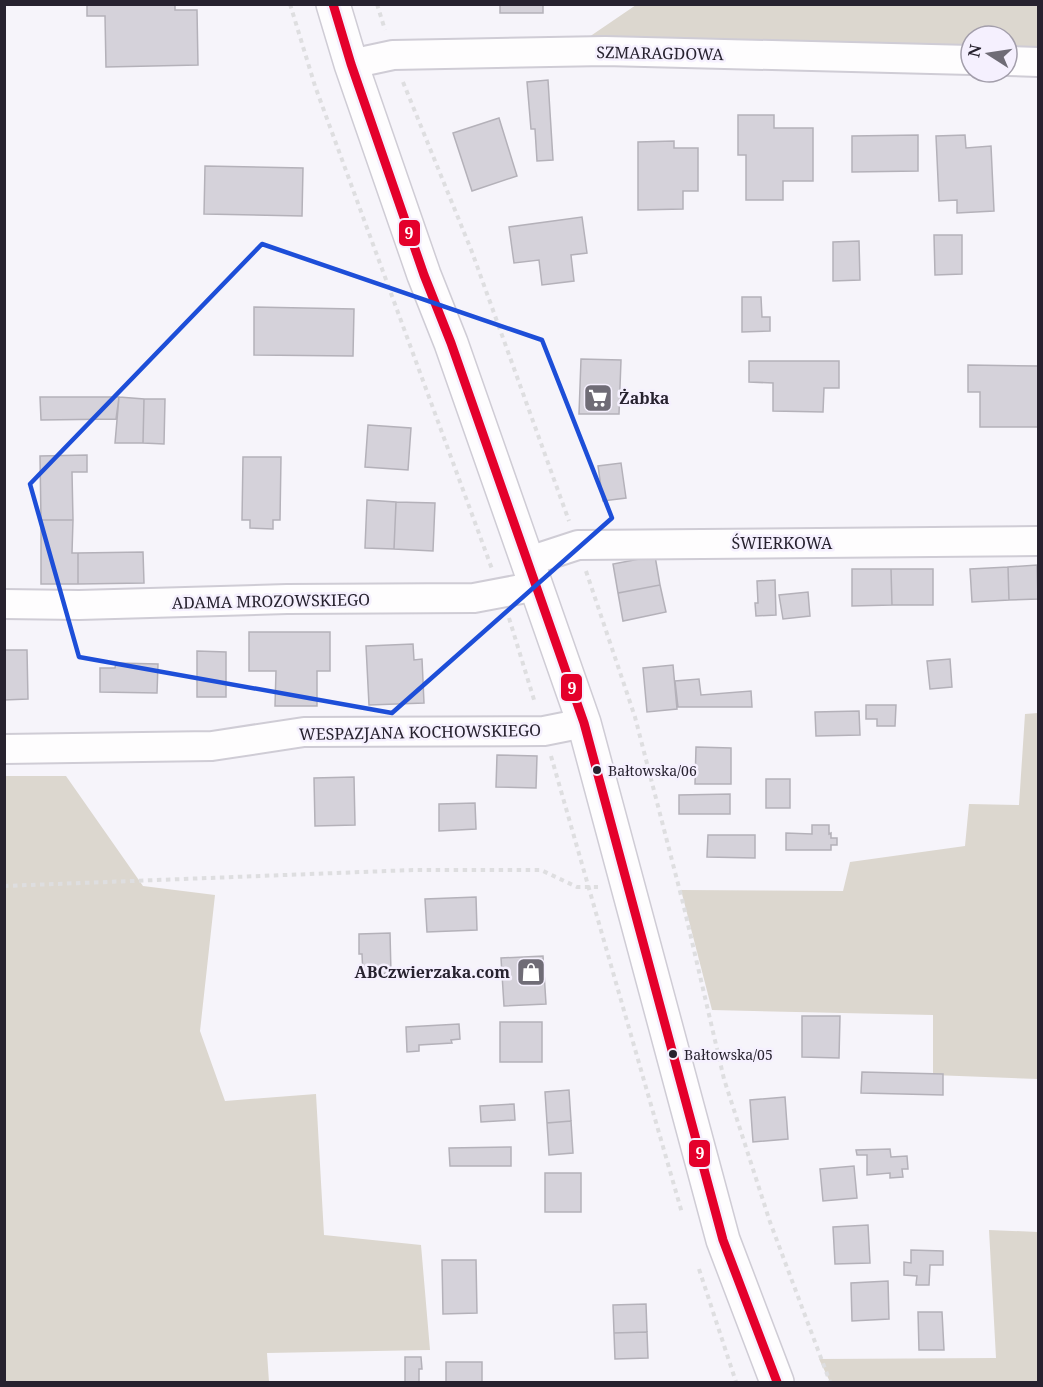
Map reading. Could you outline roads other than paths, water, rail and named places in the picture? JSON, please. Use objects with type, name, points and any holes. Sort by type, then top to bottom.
[{"type":"main road","points":[[333,4],[420,263],[451,343],[584,723],[723,1240],[777,1383]]},
{"type":"street","name":"SZMARAGDOWA","points":[[351,63],[393,55],[605,51],[959,60]]},
{"type":"street","points":[[1019,61],[1038,62]]},
{"type":"street","name":"ŚWIERKOWA","points":[[533,573],[578,545],[1038,541]]},
{"type":"street","name":"ADAMA MROZOWSKIEGO","points":[[4,604],[79,605],[286,599],[474,598],[501,593],[533,573]]},
{"type":"street","name":"WESPAZJANA KOCHOWSKIEGO","points":[[4,749],[212,746],[304,732],[544,731],[584,723]]},
{"type":"place","name":"Żabka","points":[[598,398]]},
{"type":"place","name":"Bałtowska/06","points":[[597,770]]},
{"type":"place","name":"ABCzwierzaka.com","points":[[531,972]]},
{"type":"place","name":"Bałtowska/05","points":[[673,1054]]}]
